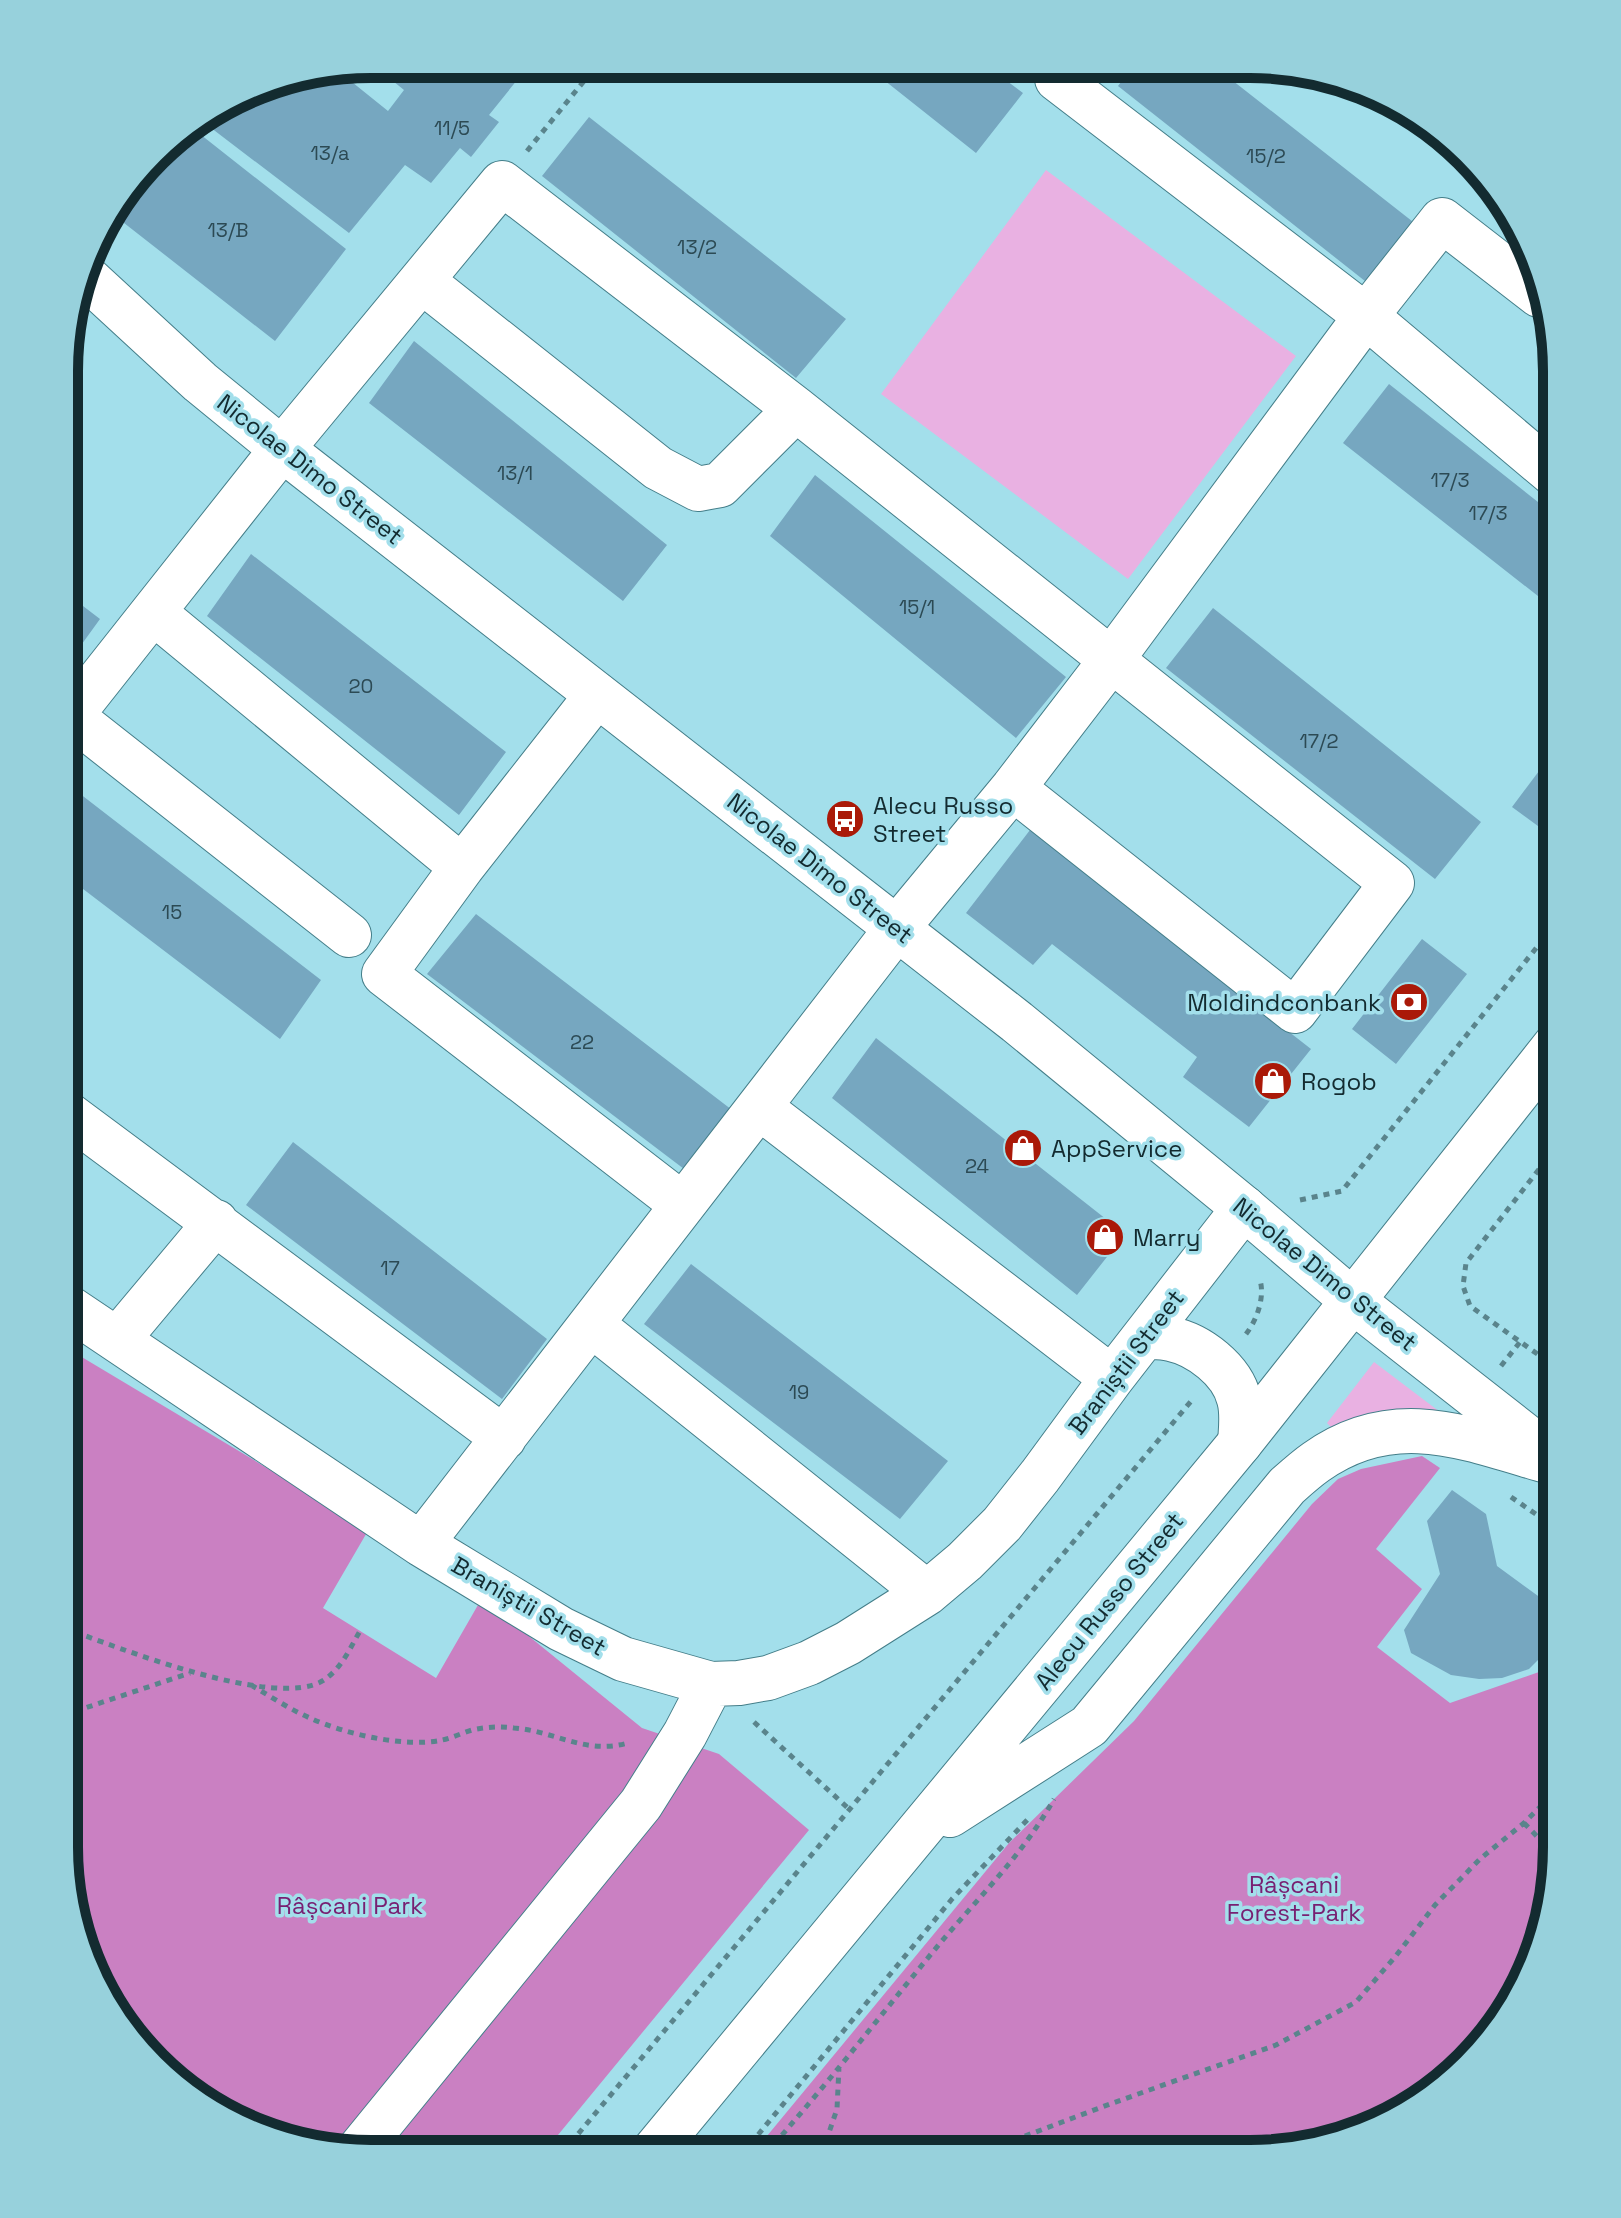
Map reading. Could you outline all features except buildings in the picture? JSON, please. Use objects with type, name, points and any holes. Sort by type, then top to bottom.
[{"type":"main road","points":[[1065,78],[1366,316],[1543,465]]},
{"type":"main road","points":[[78,708],[282,449],[502,183],[796,409],[1392,883],[1295,1011],[1013,788]]},
{"type":"main road","points":[[421,1544],[897,928],[1013,788],[1366,316],[1442,220],[1531,289]]},
{"type":"main road","points":[[422,281],[658,468],[698,489],[720,485],[796,409]]},
{"type":"main road","name":"Nicolae Dimo Street","points":[[92,283],[200,382],[282,449],[1017,1022],[1353,1301],[1543,1452]]},
{"type":"main road","points":[[153,612],[462,867]]},
{"type":"main road","points":[[597,695],[462,867],[384,974],[683,1205]]},
{"type":"main road","points":[[78,726],[349,935]]},
{"type":"main road","name":"Alecu Russo Street","points":[[663,2140],[1240,1443],[1543,1061]]},
{"type":"main road","points":[[759,1107],[1112,1378]]},
{"type":"main road","points":[[78,1121],[504,1438]]},
{"type":"main road","name":"Braniștii Street","points":[[78,1313],[421,1544],[561,1629],[623,1659],[711,1684],[768,1678],[809,1663],[848,1643],[927,1593],[965,1561],[1002,1524],[1145,1336],[1254,1216]]},
{"type":"main road","points":[[118,1339],[216,1222]]},
{"type":"main road","points":[[591,1324],[927,1593]]},
{"type":"main road","points":[[1145,1336],[1174,1339],[1196,1349],[1220,1366],[1232,1380],[1239,1398],[1240,1443]]},
{"type":"main road","points":[[915,1837],[1089,1726],[1287,1486],[1315,1462],[1371,1435],[1420,1430],[1462,1436],[1543,1458]]},
{"type":"main road","points":[[367,2140],[641,1804],[685,1734],[711,1684]]},
{"type":"path","points":[[502,183],[587,78]]},
{"type":"path","points":[[573,2140],[1253,1326],[1260,1306],[1262,1286],[1246,1250],[1254,1216],[1280,1205],[1342,1191],[1543,940]]},
{"type":"path","points":[[1543,1167],[1466,1263],[1463,1286],[1470,1306],[1543,1358]]},
{"type":"path","points":[[78,1633],[191,1673],[251,1685],[298,1688],[322,1682],[338,1669],[360,1631]]},
{"type":"path","points":[[78,1710],[191,1673]]},
{"type":"path","points":[[711,1684],[849,1809]]},
{"type":"path","points":[[251,1685],[310,1718],[359,1734],[411,1742],[442,1740],[472,1730],[499,1726],[533,1729],[578,1745],[615,1747],[685,1734]]},
{"type":"path","points":[[778,2140],[1008,1866],[1043,1818],[1060,1788]]},
{"type":"path","points":[[1014,2140],[1276,2045],[1356,2002],[1435,1905],[1480,1859],[1543,1804]]},
{"type":"path","points":[[1524,1823],[1543,1843]]},
{"type":"path","points":[[826,2140],[837,2109],[839,2066]]},
{"type":"shaded area","points":[[1046,170],[1296,356],[1128,579],[881,394]]},
{"type":"shaded area","points":[[1374,1362],[1440,1412],[1385,1413],[1331,1427],[1327,1423]]},
{"type":"green space","name":"Râșcani Park","points":[[78,1355],[369,1529],[323,1608],[436,1678],[482,1598],[642,1728],[719,1754],[809,1830],[554,2140],[371,2140],[333,2137],[295,2130],[259,2118],[208,2091],[164,2054],[127,2010],[100,1959],[84,1904],[78,1847]]},
{"type":"green space","name":"Râșcani Forest-Park","points":[[1422,1456],[1440,1468],[1376,1549],[1422,1589],[1377,1647],[1450,1703],[1543,1671],[1543,1847],[1537,1904],[1513,1977],[1494,2010],[1470,2040],[1413,2091],[1380,2110],[1326,2130],[1288,2137],[1250,2140],[764,2140],[1009,1843],[1134,1721],[1312,1504],[1338,1479],[1361,1469]]},
{"type":"place","name":"Alecu Russo Street","points":[[845,819]]},
{"type":"place","name":"Moldindconbank","points":[[1409,1002]]},
{"type":"place","name":"Rogob","points":[[1273,1081]]},
{"type":"place","name":"AppService","points":[[1023,1148]]},
{"type":"place","name":"Marry","points":[[1105,1237]]}]
